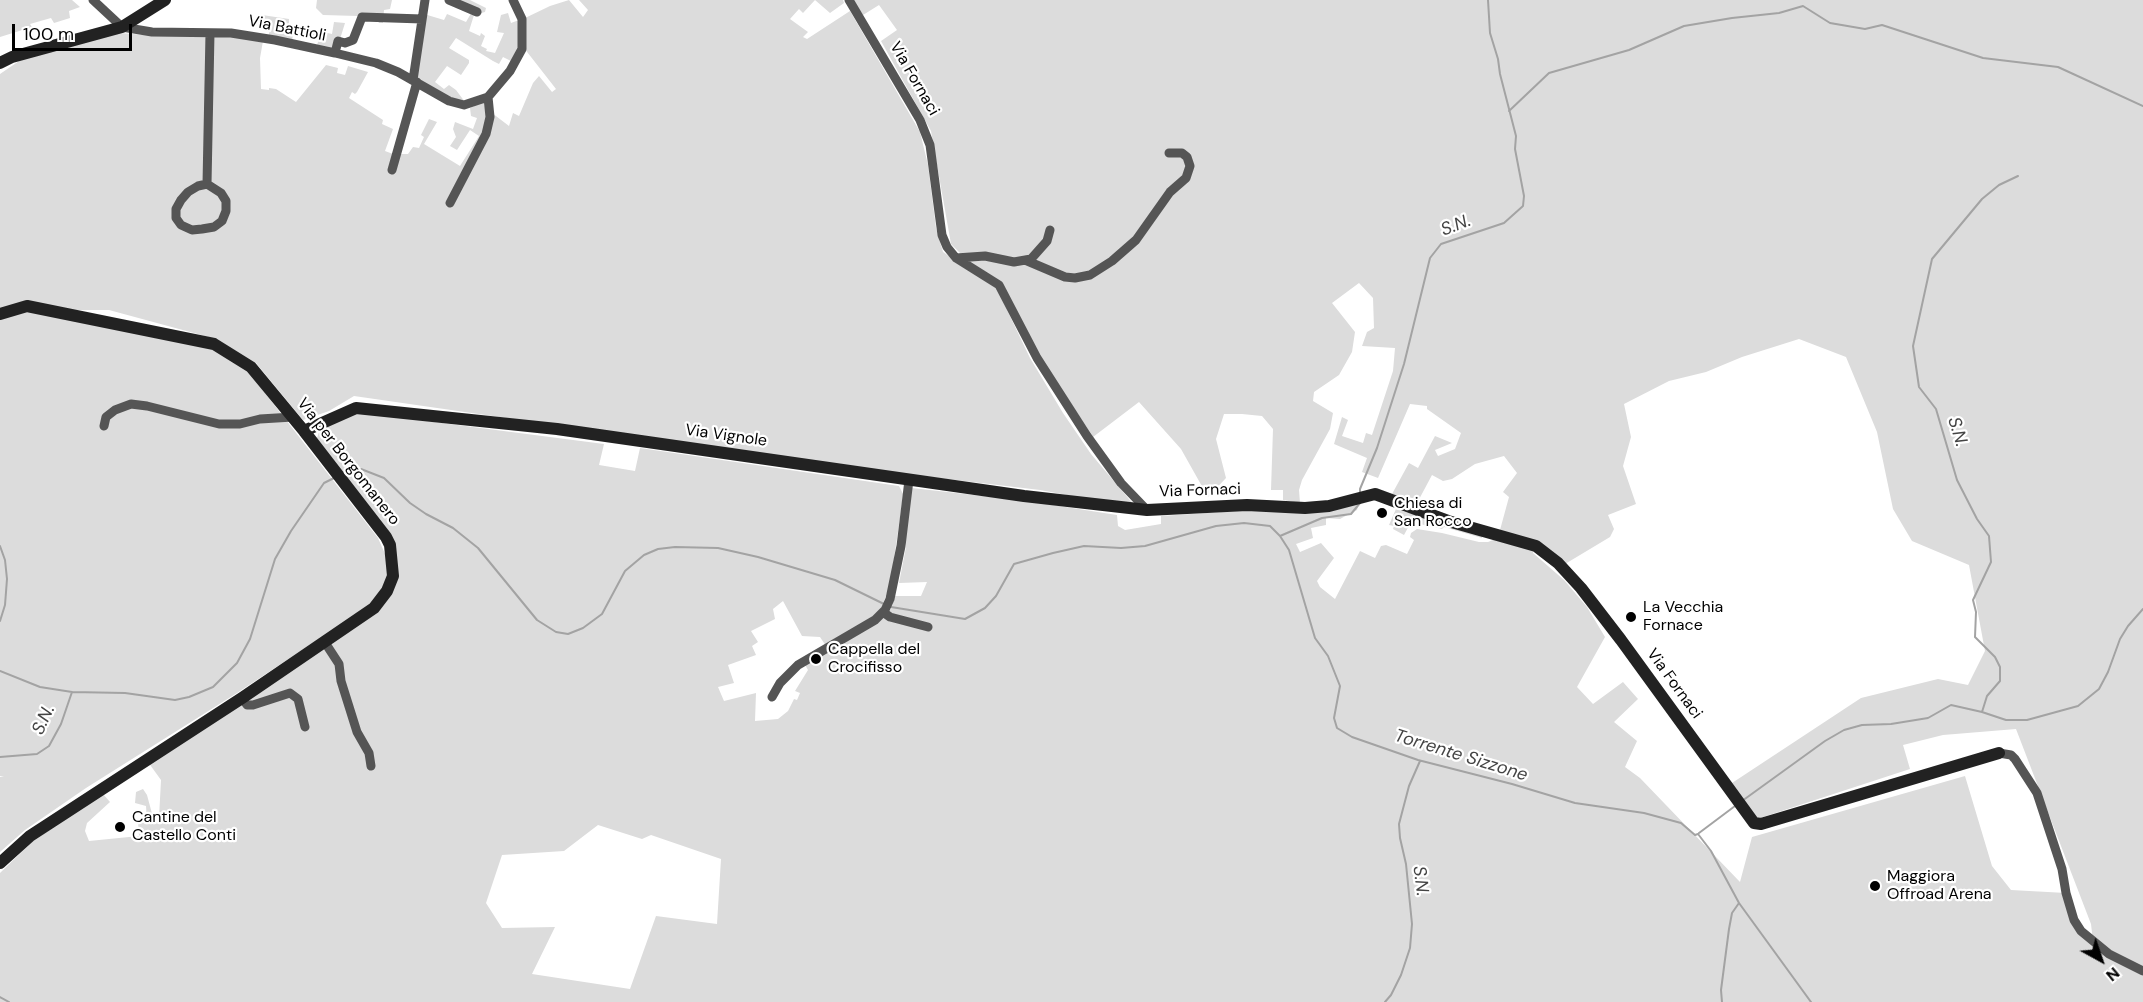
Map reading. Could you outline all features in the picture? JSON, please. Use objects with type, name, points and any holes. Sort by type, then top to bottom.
[{"type":"street","points":[[93,0],[122,27]]},
{"type":"street","points":[[0,63],[12,57],[122,27],[165,0]]},
{"type":"street","points":[[392,170],[415,81],[425,0]]},
{"type":"street","points":[[449,0],[477,12]]},
{"type":"street","points":[[450,203],[486,134],[490,117],[488,97],[510,71],[522,49],[522,19],[513,0]]},
{"type":"street","name":"Via Fornaci","points":[[849,0],[920,120],[930,145],[942,235],[947,247],[956,258],[999,285],[1036,358],[1087,436],[1120,483],[1147,510],[1247,505],[1305,508],[1329,506],[1375,494],[1448,521],[1536,546],[1558,563],[1581,588],[1754,823],[1761,824],[1999,753]]},
{"type":"street","points":[[335,53],[338,41],[345,43],[353,40],[362,17],[422,19]]},
{"type":"street","name":"Via Battioli","points":[[122,27],[152,32],[231,33],[275,40],[376,63],[415,81],[449,101],[464,105],[488,97]]},
{"type":"street","points":[[207,184],[210,33]]},
{"type":"street","points":[[0,67],[12,57]]},
{"type":"street","points":[[1025,260],[1065,277],[1075,278],[1090,275],[1112,261],[1136,240],[1170,192],[1186,178],[1190,166],[1187,157],[1182,153],[1169,153]]},
{"type":"street","points":[[207,184],[221,193],[226,201],[226,211],[222,221],[214,227],[202,230],[192,230],[181,225],[176,218],[176,209],[181,200],[198,186],[207,184]]},
{"type":"street","points":[[956,258],[985,256],[1014,262],[1031,259],[1047,241],[1050,230]]},
{"type":"street","name":"Via per Borgomanero","points":[[0,314],[27,306],[214,344],[251,367],[386,537],[390,545],[393,576],[387,591],[374,608],[242,698],[30,836],[0,863]]},
{"type":"street","points":[[104,426],[106,417],[115,410],[131,404],[219,424],[240,424],[260,419],[293,417]]},
{"type":"street","name":"Via Vignole","points":[[304,431],[356,408],[557,429],[1024,496],[1147,510]]},
{"type":"street","points":[[772,697],[780,683],[798,665],[840,642],[875,620],[884,611],[890,599],[901,546],[909,480]]},
{"type":"street","points":[[884,611],[890,617],[928,627]]},
{"type":"street","points":[[324,641],[339,664],[347,702],[357,732],[369,753],[371,766]]},
{"type":"street","points":[[242,698],[247,705],[253,705],[290,693],[298,699],[304,728]]},
{"type":"street","points":[[1999,753],[2012,755],[2037,793],[2062,869],[2074,920],[2081,931],[2109,954],[2143,971]]},
{"type":"shaded area","points":[[0,0],[72,0],[80,7],[69,11],[70,18],[54,23],[51,18],[30,24],[32,27],[0,37]]},
{"type":"shaded area","points":[[317,0],[392,0],[390,9],[384,10],[383,23],[379,23],[378,20],[358,16],[323,15],[316,8]]},
{"type":"shaded area","points":[[470,0],[486,8],[485,12],[474,15],[469,31],[485,36],[481,46],[487,49],[486,51],[495,53],[504,33],[497,32],[501,15],[508,13],[511,23],[519,20],[520,48],[513,62],[503,57],[499,64],[456,38],[449,48],[469,60],[469,63],[461,75],[447,66],[435,82],[444,89],[449,85],[465,102],[451,100],[414,79],[424,14],[444,20],[447,14],[466,22],[473,10],[460,2]]},
{"type":"shaded area","points":[[569,0],[583,17],[588,10],[579,0],[815,0],[803,13],[799,9],[790,19],[808,32],[803,37],[807,39],[850,11],[920,132],[928,165],[936,228],[943,252],[997,289],[1030,358],[1063,413],[1091,454],[1134,505],[1126,506],[1040,490],[710,451],[555,425],[354,396],[329,411],[303,420],[256,363],[216,339],[109,310],[64,310],[74,320],[211,346],[247,370],[378,538],[389,563],[388,573],[380,595],[370,605],[237,693],[86,788],[25,830],[0,852],[0,777],[4,776],[0,776],[0,74],[22,59],[120,33],[252,38],[263,41],[260,58],[261,89],[276,89],[296,102],[326,65],[338,68],[337,73],[345,75],[348,66],[368,72],[357,92],[355,94],[352,92],[349,98],[383,120],[382,124],[393,129],[385,151],[393,154],[408,154],[413,147],[419,148],[424,137],[421,135],[429,119],[437,122],[424,144],[460,166],[479,136],[470,130],[457,150],[450,146],[456,137],[453,129],[455,122],[473,129],[477,118],[471,116],[470,108],[485,101],[484,134],[447,201],[452,203],[488,136],[492,113],[509,126],[513,113],[519,116],[533,83],[539,76],[552,92],[556,89],[524,48],[523,19]]},
{"type":"shaded area","points":[[815,0],[843,0],[844,3],[830,13]]},
{"type":"shaded area","points":[[853,0],[2143,0],[2143,1002],[0,1002],[0,873],[33,841],[103,794],[110,802],[87,823],[85,831],[89,841],[139,836],[138,822],[147,821],[146,806],[135,803],[136,792],[143,789],[147,795],[154,821],[159,818],[161,780],[148,762],[381,608],[393,545],[315,444],[320,429],[357,412],[604,444],[599,465],[635,471],[640,448],[899,486],[903,494],[900,518],[890,585],[881,609],[826,646],[820,637],[802,636],[783,601],[773,609],[775,619],[751,631],[758,642],[752,646],[756,655],[728,665],[734,683],[718,687],[724,701],[756,693],[755,721],[778,719],[788,711],[794,699],[797,700],[800,693],[795,691],[808,670],[804,663],[835,649],[880,618],[891,609],[895,596],[921,596],[927,582],[899,583],[906,547],[905,532],[912,488],[1027,501],[1117,515],[1118,526],[1125,530],[1161,524],[1161,516],[1359,503],[1357,510],[1340,519],[1326,518],[1326,525],[1311,528],[1313,538],[1296,544],[1300,552],[1321,543],[1334,558],[1317,581],[1320,587],[1335,599],[1360,551],[1375,558],[1381,546],[1386,545],[1407,554],[1414,540],[1410,537],[1411,533],[1417,529],[1479,542],[1488,542],[1498,538],[1534,550],[1533,553],[1564,580],[1587,607],[1605,637],[1577,687],[1593,704],[1623,682],[1638,699],[1614,722],[1637,741],[1625,767],[1640,778],[1740,882],[1752,837],[1965,776],[1992,866],[2011,890],[2066,893],[2074,920],[2093,941],[2091,924],[2016,729],[1943,735],[1903,745],[1910,769],[1757,819],[1732,783],[1861,698],[1938,679],[1968,685],[1985,651],[1969,565],[1912,541],[1893,509],[1877,432],[1846,357],[1799,339],[1742,357],[1706,372],[1669,381],[1624,404],[1631,437],[1623,466],[1636,504],[1608,515],[1614,529],[1610,537],[1565,564],[1500,530],[1509,497],[1503,492],[1517,473],[1504,456],[1475,464],[1452,479],[1443,481],[1432,475],[1416,505],[1392,494],[1409,463],[1418,468],[1435,436],[1452,443],[1435,450],[1438,456],[1455,449],[1461,433],[1427,409],[1427,406],[1410,404],[1378,478],[1362,472],[1367,458],[1334,444],[1342,417],[1348,420],[1342,436],[1363,443],[1366,433],[1372,435],[1393,371],[1395,348],[1362,346],[1367,332],[1374,328],[1373,298],[1359,283],[1332,303],[1355,332],[1352,352],[1339,375],[1314,392],[1313,401],[1333,413],[1330,429],[1302,480],[1299,490],[1300,503],[1283,500],[1283,490],[1271,490],[1273,429],[1262,416],[1242,414],[1224,414],[1216,439],[1226,478],[1208,497],[1181,449],[1139,402],[1093,437],[1027,336],[1000,282],[973,266],[951,244],[931,131],[881,41],[897,30],[879,5],[863,15]],"holes":[[[598,825],[642,839],[651,835],[721,859],[717,924],[656,916],[630,989],[532,974],[555,927],[502,928],[486,903],[502,855],[564,851]]]},
{"type":"shaded area","points":[[262,15],[289,19],[289,25],[294,25],[292,42],[268,37],[270,30],[265,29],[266,24],[261,20]]},
{"type":"shaded area","points":[[334,22],[345,23],[336,52],[316,48],[320,36],[300,33],[301,27],[332,34]]},
{"type":"shaded area","points":[[1396,509],[1482,535],[1482,538],[1444,527],[1442,529],[1411,522],[1404,535],[1393,529],[1394,526],[1389,525]]},
{"type":"waterway","name":"S.N.","points":[[1360,494],[1404,364],[1430,258],[1441,244],[1504,223],[1523,206],[1524,196],[1515,149],[1516,136],[1490,33],[1488,0]]},
{"type":"waterway","points":[[1509,111],[1549,73],[1629,50],[1684,26],[1779,13],[1803,6],[1830,23],[1865,29],[1882,25],[1983,58],[2058,67],[2143,106]]},
{"type":"waterway","name":"S.N.","points":[[1982,712],[1987,696],[2000,681],[2000,667],[1995,657],[1975,637],[1976,612],[1973,600],[1991,562],[1989,536],[1977,519],[1957,480],[1936,409],[1919,387],[1913,346],[1932,259],[1982,199],[1999,185],[2018,176]]},
{"type":"waterway","name":"Torrente Sizzone","points":[[341,473],[361,469],[384,478],[410,503],[453,528],[478,548],[537,620],[556,632],[568,634],[583,628],[602,614],[625,571],[644,555],[658,549],[675,547],[718,548],[758,557],[835,580],[886,605]]},
{"type":"waterway","name":"Torrente Sizzone","points":[[0,671],[40,687],[72,692],[125,693],[175,700],[213,687],[237,663],[250,639],[275,559],[291,531],[324,483],[334,478]]},
{"type":"waterway","name":"S.N.","points":[[1280,536],[1322,518],[1351,514],[1360,503]]},
{"type":"waterway","name":"Torrente Sizzone","points":[[891,607],[965,619],[985,608],[996,596],[1014,564],[1084,546],[1121,548],[1145,546],[1216,526],[1244,523],[1270,526],[1289,550],[1315,638],[1328,656],[1340,686],[1334,718],[1337,728],[1352,737],[1418,760],[1575,803],[1644,813],[1681,823],[1695,835],[1698,834],[1711,851],[1739,903],[1811,1002]]},
{"type":"waterway","name":"Torrente Sizzone","points":[[0,546],[5,560],[7,579],[5,605],[0,621]]},
{"type":"waterway","points":[[1742,801],[1825,741],[1844,730],[1862,725],[1891,724],[1928,718],[1951,705],[2006,720],[2027,720],[2078,706],[2099,689],[2120,639],[2143,609]]},
{"type":"waterway","name":"S.N.","points":[[0,757],[37,754],[49,746],[61,724],[72,692]]},
{"type":"waterway","name":"S.N.","points":[[1385,1002],[1401,975],[1410,948],[1412,924],[1399,824],[1409,786],[1420,761]]},
{"type":"waterway","points":[[1699,833],[1735,806]]},
{"type":"waterway","name":"S.N.","points":[[1722,1002],[1721,990],[1729,929],[1732,913],[1739,903]]},
{"type":"waterway","name":"S.N.","points":[[0,997],[9,1002]]},
{"type":"place","name":"Chiesa di San Rocco","points":[[1382,513]]},
{"type":"place","name":"La Vecchia Fornace","points":[[1631,617]]},
{"type":"place","name":"Cappella del Crocifisso","points":[[816,659]]},
{"type":"place","name":"Cantine del Castello Conti","points":[[120,827]]},
{"type":"place","name":"Maggiora Offroad Arena","points":[[1875,886]]}]
